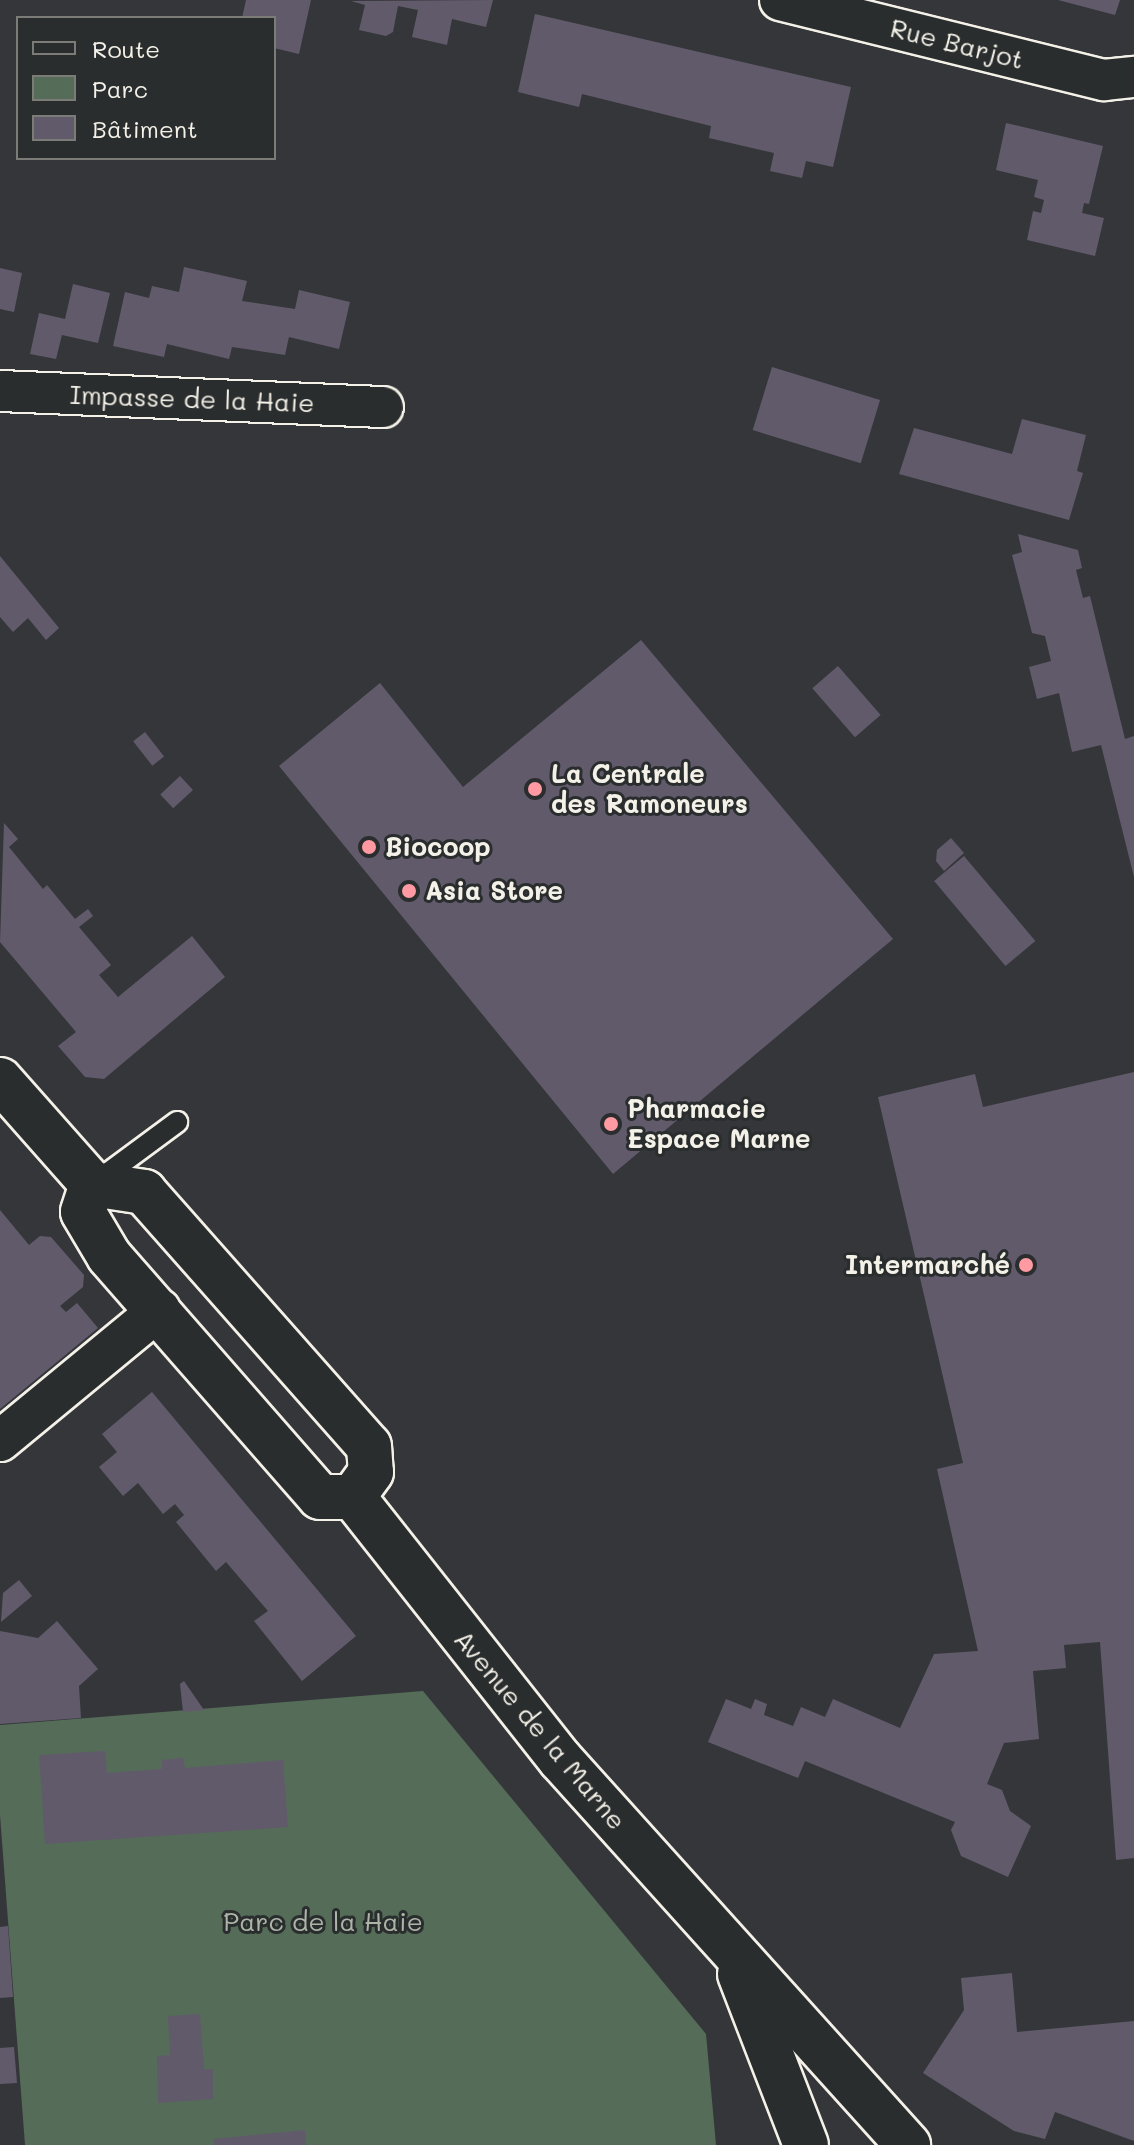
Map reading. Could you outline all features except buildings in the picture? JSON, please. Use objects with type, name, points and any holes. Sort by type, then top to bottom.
[{"type":"main road","points":[[0,1080],[92,1184],[144,1192],[369,1446],[371,1472],[353,1497],[320,1497],[160,1309],[109,1256],[83,1212],[92,1184]]},
{"type":"main road","name":"Avenue de la Marne","points":[[353,1497],[560,1759],[734,1957],[908,2145]]},
{"type":"main road","points":[[734,1957],[805,2144]]},
{"type":"street","name":"Rue Barjot","points":[[780,0],[1104,80],[1134,77]]},
{"type":"street","name":"Impasse de la Haie","points":[[0,391],[383,407]]},
{"type":"street","points":[[0,1441],[160,1309]]},
{"type":"lane","points":[[92,1184],[177,1122]]},
{"type":"green space","name":"Parc de la Haie","points":[[423,1691],[706,2034],[716,2145],[25,2145],[0,1815],[0,1725]]},
{"type":"place","name":"La Centrale des Ramoneurs","points":[[535,789]]},
{"type":"place","name":"Biocoop","points":[[369,847]]},
{"type":"place","name":"Asia Store","points":[[409,891]]},
{"type":"place","name":"Pharmacie Espace Marne","points":[[611,1124]]},
{"type":"place","name":"Intermarché","points":[[1026,1265]]}]
